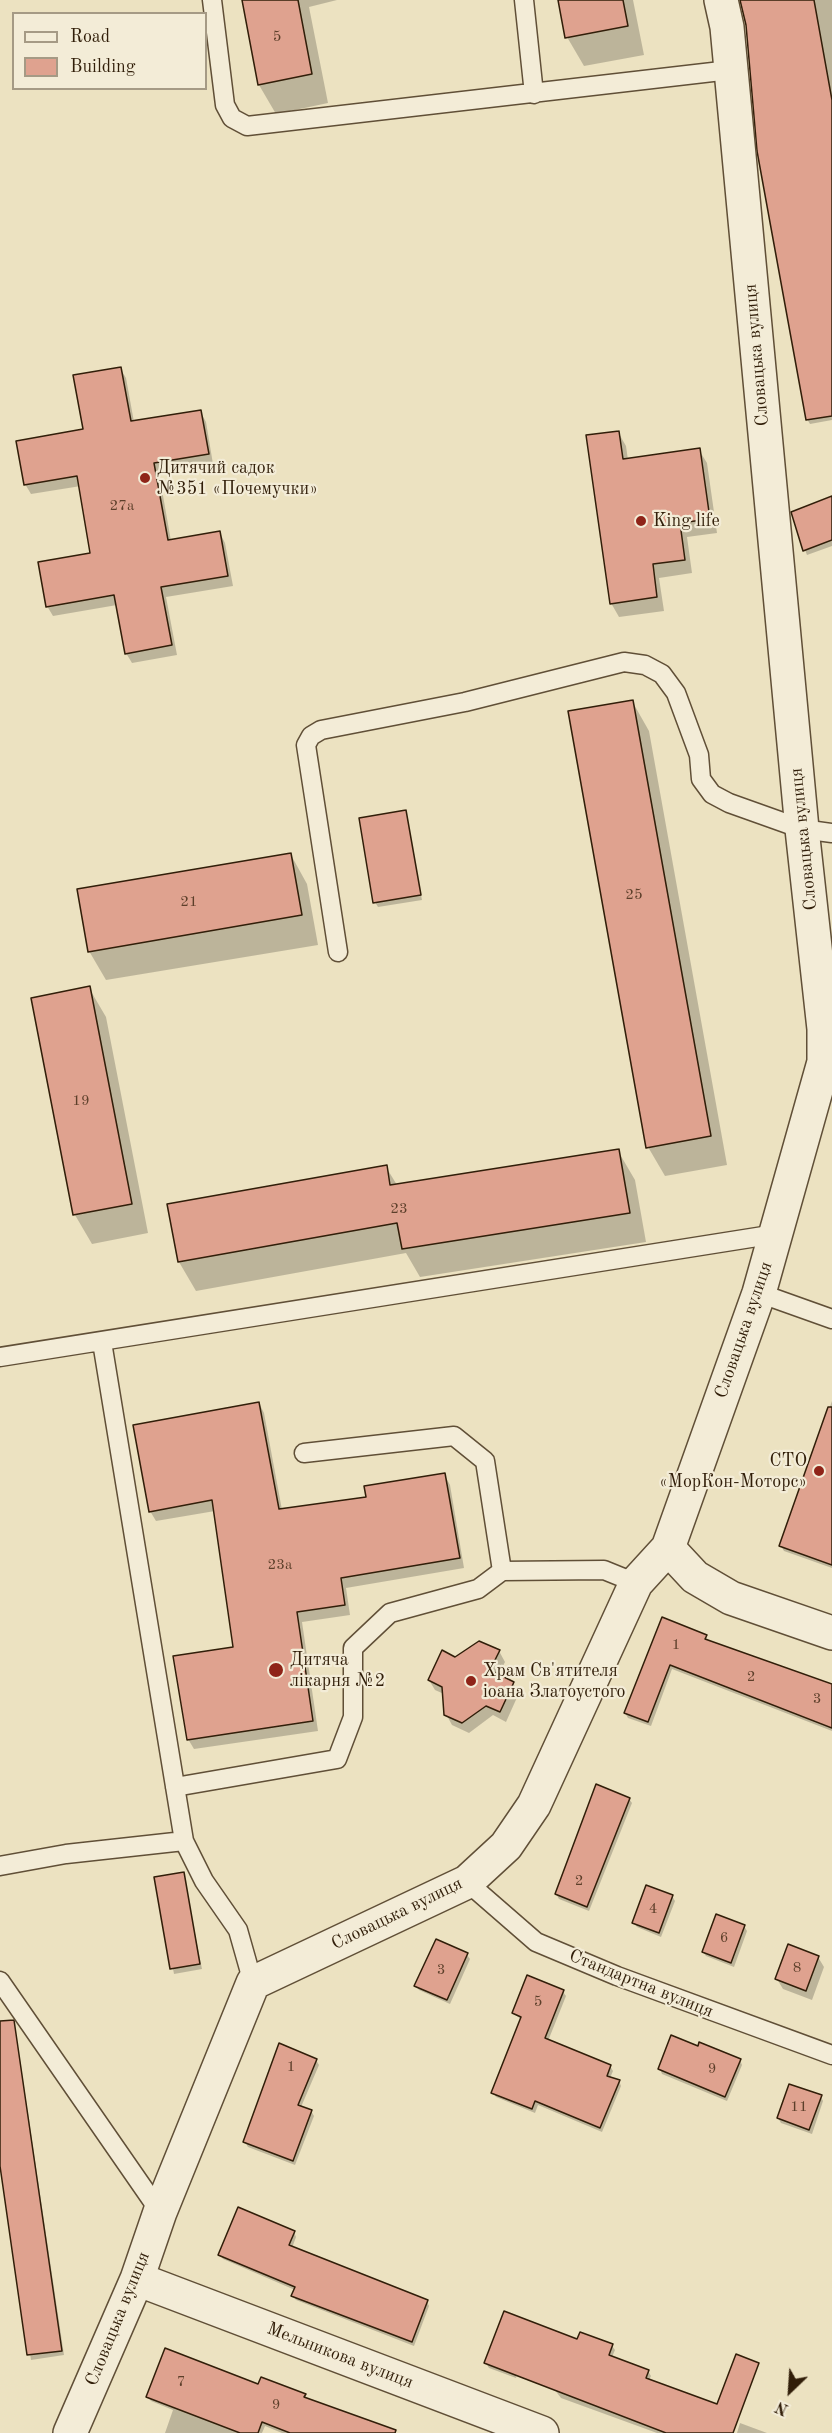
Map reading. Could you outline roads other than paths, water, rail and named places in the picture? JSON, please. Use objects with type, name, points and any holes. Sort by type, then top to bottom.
[{"type":"street","name":"Словацька вулиця","points":[[70,2433],[137,2279],[160,2212],[253,1983],[467,1882],[506,1846],[534,1805],[636,1583],[668,1548],[759,1293],[824,1062],[817,831],[721,0]]},
{"type":"street","points":[[668,1548],[695,1577],[731,1598],[832,1633]]},
{"type":"street","name":"Мельникова вулиця","points":[[137,2279],[542,2433]]},
{"type":"lane","points":[[212,0],[225,105],[232,118],[247,126],[730,70]]},
{"type":"lane","points":[[524,0],[534,94]]},
{"type":"lane","points":[[338,952],[306,745],[311,736],[321,730],[465,702],[624,662],[645,665],[662,674],[676,693],[699,755],[701,779],[712,794],[729,803],[817,831]]},
{"type":"lane","points":[[0,1357],[776,1234]]},
{"type":"lane","points":[[759,1293],[832,1319]]},
{"type":"lane","points":[[102,1342],[184,1841],[204,1881],[238,1930],[253,1983]]},
{"type":"lane","points":[[304,1453],[454,1436],[485,1461],[502,1571]]},
{"type":"lane","points":[[175,1786],[337,1759],[353,1717],[353,1648],[390,1613],[478,1589],[502,1571],[604,1570],[636,1583]]},
{"type":"lane","points":[[0,1866],[66,1854],[184,1841]]},
{"type":"lane","name":"Стандартна вулиця","points":[[467,1882],[536,1942],[617,1976],[832,2055]]},
{"type":"lane","points":[[0,1981],[160,2212]]},
{"type":"place","name":"Дитячий садок №351 «Почемучки»","points":[[145,478]]},
{"type":"place","name":"King life","points":[[641,521]]},
{"type":"place","name":"СТО «МорКон-Моторс»","points":[[819,1471]]},
{"type":"place","name":"Дитяча лікарня №2","points":[[276,1670]]},
{"type":"place","name":"Храм Св'ятителя іоана Златоустого","points":[[471,1681]]}]
